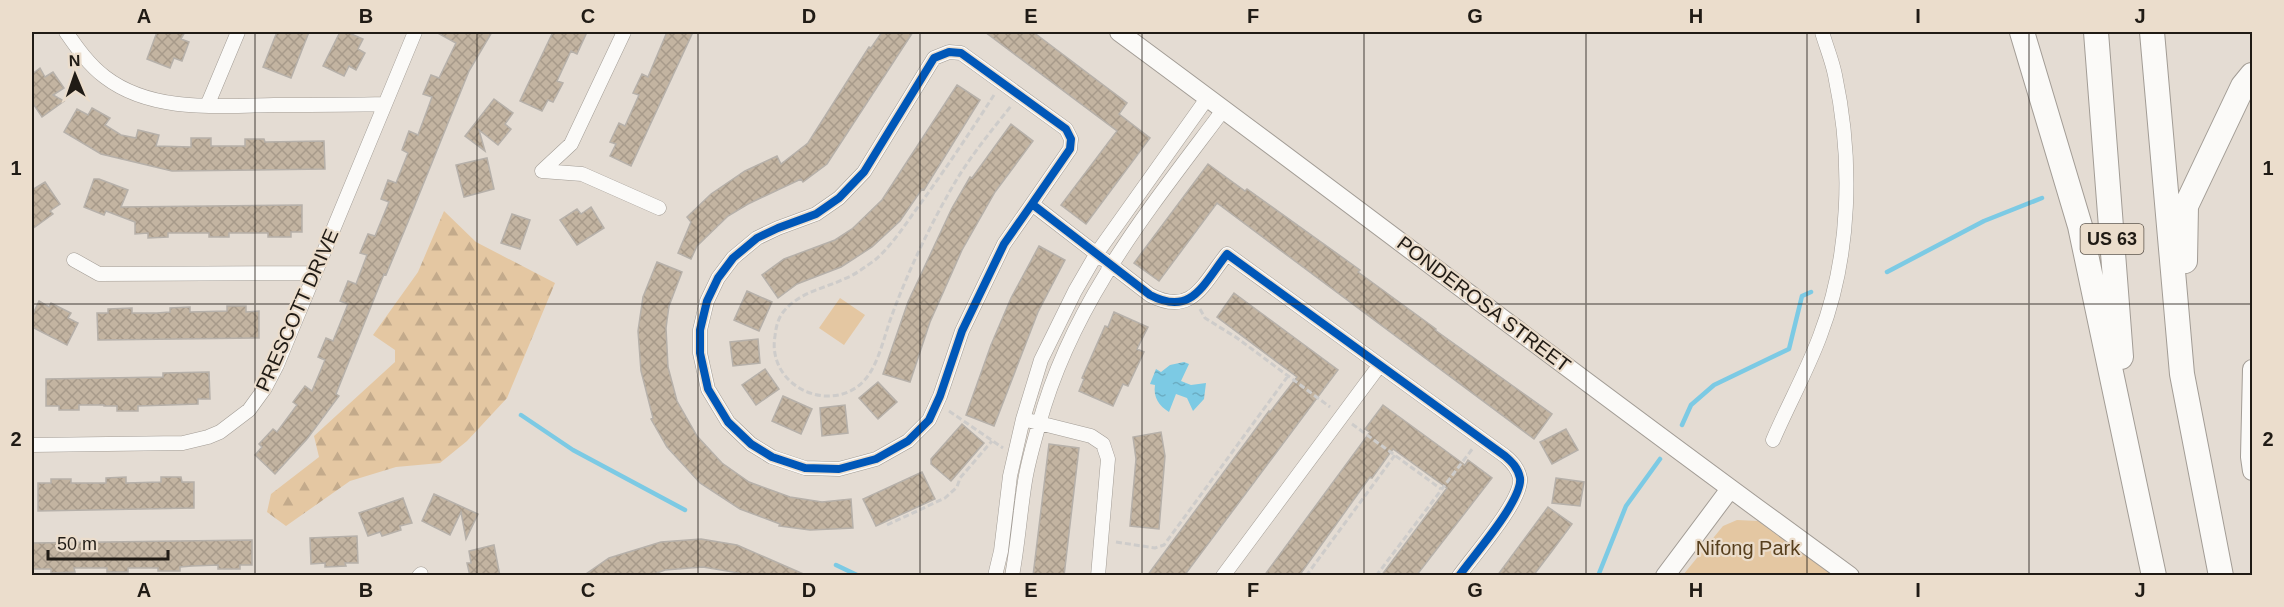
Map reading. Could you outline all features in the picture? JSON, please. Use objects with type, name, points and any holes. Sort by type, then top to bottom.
[{"type":"highway","points":[[2022,32],[2080,226],[2127,446]]},
{"type":"highway","name":"US 63","points":[[2097,32],[2127,446],[2154,576]]},
{"type":"highway","name":"US 63","points":[[2152,32],[2182,375],[2220,576]]},
{"type":"highway","points":[[2182,375],[2186,206],[2242,86],[2253,75]]},
{"type":"street","points":[[66,32],[83,56],[105,77],[130,91],[167,102],[207,106],[385,104]]},
{"type":"street","points":[[207,106],[238,32]]},
{"type":"street","name":"PRESCOTT DRIVE","points":[[32,445],[183,443],[220,432],[249,410],[266,388],[415,32]]},
{"type":"street","points":[[624,32],[571,144],[542,171],[582,174],[659,208]]},
{"type":"street","name":"PONDEROSA STREET","points":[[1119,32],[1730,489],[1850,576]]},
{"type":"street","points":[[1773,440],[1821,336],[1840,262],[1845,219],[1842,114],[1835,74],[1822,32]]},
{"type":"street","points":[[949,52],[961,53],[1019,95],[1065,129],[1071,139],[1070,149],[1004,244],[962,331],[936,405],[928,420],[908,441],[876,459],[839,469],[805,468],[772,457],[751,444],[728,422],[708,389],[700,353],[700,330],[707,301],[714,286],[734,258],[757,238],[816,214],[839,198],[864,172],[934,58],[949,52]]},
{"type":"street","points":[[995,576],[1014,455],[1041,360],[1075,291],[1097,253],[1208,97]]},
{"type":"street","points":[[1012,576],[1025,479],[1039,422],[1058,366],[1090,298],[1111,263],[1224,109]]},
{"type":"street","points":[[1032,204],[1150,294],[1163,301],[1180,304],[1192,297],[1227,254],[1481,438],[1515,466],[1520,478],[1520,490],[1513,504],[1459,576]]},
{"type":"street","points":[[74,260],[99,274],[315,273]]},
{"type":"street","points":[[1222,576],[1379,366]]},
{"type":"street","points":[[2253,369],[2250,457],[2253,471]]},
{"type":"street","points":[[1023,419],[1091,436],[1103,444],[1108,459],[1098,576]]},
{"type":"street","points":[[1665,576],[1730,489]]},
{"type":"path","points":[[1002,83],[941,175],[889,247],[857,272],[843,280],[808,292],[784,311],[778,322],[774,338],[775,361],[795,385],[820,395],[840,394],[852,390],[870,374],[897,302],[956,180],[1019,95]]},
{"type":"path","points":[[1192,297],[1205,318],[1237,338],[1441,489]]},
{"type":"path","points":[[1101,540],[1155,548],[1164,545],[1288,376]]},
{"type":"path","points":[[936,405],[955,415],[1014,455]]},
{"type":"path","points":[[1376,576],[1481,438]]},
{"type":"path","points":[[887,525],[945,498],[957,488],[960,478],[992,441]]},
{"type":"path","points":[[1305,576],[1395,455]]},
{"type":"green space","points":[[444,211],[476,242],[555,283],[507,398],[467,441],[440,463],[396,467],[350,481],[286,526],[267,512],[271,494],[319,457],[314,436],[395,362],[395,350],[373,335],[418,272]]},
{"type":"green space","points":[[840,298],[865,315],[844,345],[819,328]]},
{"type":"green space","name":"Nifong Park","points":[[1737,520],[1758,521],[1832,575],[1683,575],[1723,526]]},
{"type":"water","points":[[1184,362],[1189,364],[1181,381],[1191,385],[1206,383],[1204,399],[1193,411],[1187,398],[1176,394],[1169,412],[1158,401],[1155,385],[1150,384],[1156,369],[1161,372],[1170,365]]},
{"type":"building","points":[[157,32],[185,32],[181,39],[189,42],[182,61],[174,58],[170,68],[147,59]]},
{"type":"building","points":[[277,32],[309,32],[291,78],[263,67]]},
{"type":"building","points":[[340,32],[347,32],[363,39],[358,49],[365,53],[356,70],[349,66],[344,76],[323,66]]},
{"type":"building","points":[[436,32],[492,32],[469,71],[336,394],[339,396],[307,439],[275,474],[255,455],[262,447],[259,444],[273,429],[277,432],[297,405],[293,402],[305,386],[312,391],[325,360],[318,357],[326,338],[333,341],[348,304],[340,301],[348,281],[356,284],[367,255],[360,253],[368,234],[375,236],[389,202],[381,199],[388,180],[396,183],[408,153],[402,150],[409,131],[418,135],[432,97],[423,94],[431,75],[439,78],[456,43]]},
{"type":"building","points":[[553,32],[587,32],[577,54],[571,51],[557,81],[563,83],[553,102],[548,100],[542,111],[520,101]]},
{"type":"building","points":[[667,32],[693,32],[631,166],[610,156],[616,144],[610,142],[619,123],[625,126],[639,95],[633,93],[642,74],[648,77]]},
{"type":"building","points":[[882,32],[913,32],[827,164],[803,182],[801,179],[728,216],[697,246],[691,259],[678,253],[691,222],[687,217],[711,194],[745,171],[777,156],[781,164],[808,143],[869,47],[871,48]]},
{"type":"building","points":[[985,32],[1033,32],[1127,103],[1119,114],[1150,138],[1086,224],[1061,205],[1117,131]]},
{"type":"building","points":[[40,68],[45,77],[53,72],[64,88],[53,95],[64,101],[42,117],[32,102],[32,74]]},
{"type":"building","points":[[957,85],[980,100],[924,190],[922,189],[900,221],[872,247],[841,267],[797,284],[778,298],[762,275],[784,259],[835,240],[852,229],[882,200]]},
{"type":"building","points":[[494,99],[513,113],[505,124],[511,129],[498,145],[479,130],[485,151],[465,136]]},
{"type":"building","points":[[92,108],[110,118],[105,125],[121,135],[136,138],[138,130],[159,135],[156,146],[191,147],[191,138],[211,138],[211,146],[245,146],[245,139],[264,139],[265,142],[324,141],[325,169],[172,171],[101,154],[64,132],[77,109],[88,115]]},
{"type":"building","points":[[1011,124],[1033,141],[995,192],[962,250],[930,322],[910,382],[883,374],[908,302],[952,208],[970,177],[972,178]]},
{"type":"building","points":[[487,158],[494,189],[464,197],[456,165]]},
{"type":"building","points":[[1208,164],[1245,191],[1247,189],[1360,270],[1358,272],[1435,330],[1552,414],[1534,439],[1217,203],[1159,281],[1134,263]]},
{"type":"building","points":[[94,179],[128,190],[121,207],[302,205],[302,232],[291,232],[291,237],[268,237],[268,233],[229,233],[229,237],[209,237],[209,233],[168,233],[168,237],[148,238],[148,233],[135,234],[135,222],[106,211],[104,215],[84,207]]},
{"type":"building","points":[[45,182],[60,204],[50,211],[53,214],[32,229],[32,190]]},
{"type":"building","points":[[591,207],[604,228],[577,245],[560,220],[577,209],[581,214]]},
{"type":"building","points":[[512,214],[530,220],[520,249],[501,243]]},
{"type":"building","points":[[1039,246],[1065,260],[1038,312],[994,426],[966,415],[1011,298]]},
{"type":"building","points":[[657,262],[682,272],[669,306],[666,328],[668,367],[677,401],[697,436],[722,463],[749,482],[790,497],[822,502],[851,499],[853,528],[810,530],[779,526],[780,524],[740,509],[700,483],[667,447],[651,419],[653,418],[641,371],[638,331],[643,297]]},
{"type":"building","points":[[747,291],[772,302],[759,331],[734,320]]},
{"type":"building","points":[[1234,293],[1338,370],[1184,576],[1147,576],[1269,411],[1297,377],[1217,317]]},
{"type":"building","points":[[39,301],[49,307],[51,303],[71,313],[68,318],[78,323],[67,345],[32,327],[32,316]]},
{"type":"building","points":[[227,306],[246,306],[246,312],[259,311],[259,338],[98,340],[97,313],[108,313],[108,309],[132,308],[132,313],[157,313],[170,312],[170,308],[190,307],[190,312],[227,311]]},
{"type":"building","points":[[1114,312],[1148,327],[1137,349],[1144,352],[1128,386],[1123,384],[1113,406],[1079,391],[1084,379],[1082,378],[1105,326],[1108,327]]},
{"type":"building","points":[[758,339],[760,363],[733,366],[730,342]]},
{"type":"building","points":[[765,369],[779,389],[756,405],[742,385]]},
{"type":"building","points":[[209,372],[210,399],[198,399],[198,404],[138,406],[138,411],[117,411],[117,406],[104,405],[79,405],[79,410],[59,410],[59,406],[46,406],[46,379],[163,377],[163,373]]},
{"type":"building","points":[[878,382],[897,402],[878,419],[859,398]]},
{"type":"building","points":[[783,396],[812,409],[801,434],[772,421]]},
{"type":"building","points":[[845,405],[848,433],[822,436],[820,408]]},
{"type":"building","points":[[1383,405],[1465,465],[1468,460],[1492,478],[1416,576],[1381,576],[1447,488],[1393,449],[1372,478],[1370,477],[1299,576],[1264,576],[1370,432],[1365,429]]},
{"type":"building","points":[[962,424],[984,443],[951,481],[931,464],[931,459]]},
{"type":"building","points":[[1566,429],[1578,450],[1552,464],[1540,442]]},
{"type":"building","points":[[1161,432],[1165,456],[1159,529],[1130,526],[1136,459],[1133,437]]},
{"type":"building","points":[[1049,444],[1079,448],[1064,576],[1033,576]]},
{"type":"building","points":[[922,472],[935,499],[876,526],[863,499]]},
{"type":"building","points":[[126,477],[126,483],[161,482],[161,477],[181,477],[182,482],[194,482],[194,508],[38,511],[38,483],[51,483],[51,479],[71,479],[71,483],[106,483],[106,478]]},
{"type":"building","points":[[1556,478],[1584,482],[1580,506],[1552,503]]},
{"type":"building","points":[[434,494],[478,514],[466,539],[461,512],[450,535],[422,521]]},
{"type":"building","points":[[403,498],[412,523],[400,526],[401,530],[382,536],[380,532],[368,536],[359,513]]},
{"type":"building","points":[[1548,507],[1572,524],[1533,576],[1497,576]]},
{"type":"building","points":[[357,536],[358,563],[325,567],[325,563],[311,564],[310,538]]},
{"type":"building","points":[[701,539],[737,545],[808,576],[738,576],[739,573],[703,567],[665,570],[649,576],[583,576],[609,558],[661,542]]},
{"type":"building","points":[[252,540],[252,565],[240,565],[240,569],[218,569],[218,565],[180,567],[180,571],[128,568],[128,572],[107,572],[107,568],[74,568],[75,572],[51,573],[51,569],[32,569],[32,543]]},
{"type":"building","points":[[494,545],[500,576],[470,576],[467,563],[471,563],[469,551]]},
{"type":"waterway","points":[[1887,272],[1984,221],[2042,198]]},
{"type":"waterway","points":[[1682,425],[1691,405],[1714,385],[1789,349],[1802,296],[1811,292]]},
{"type":"waterway","points":[[521,415],[573,450],[685,510]]},
{"type":"waterway","points":[[1598,576],[1626,506],[1660,459]]},
{"type":"waterway","points":[[836,565],[859,576]]},
{"type":"cycle path","points":[[1032,204],[1004,244],[962,331],[940,396],[929,420],[908,441],[876,459],[839,469],[805,468],[772,457],[751,444],[728,422],[708,389],[700,353],[700,330],[707,301],[718,278],[733,258],[757,238],[816,214],[839,198],[864,172],[934,58],[949,52],[961,53],[1066,129],[1071,139],[1070,149],[1032,204],[1150,295],[1164,301],[1186,300],[1203,286],[1227,254],[1510,461],[1520,478],[1514,500],[1496,528],[1459,576]]}]
